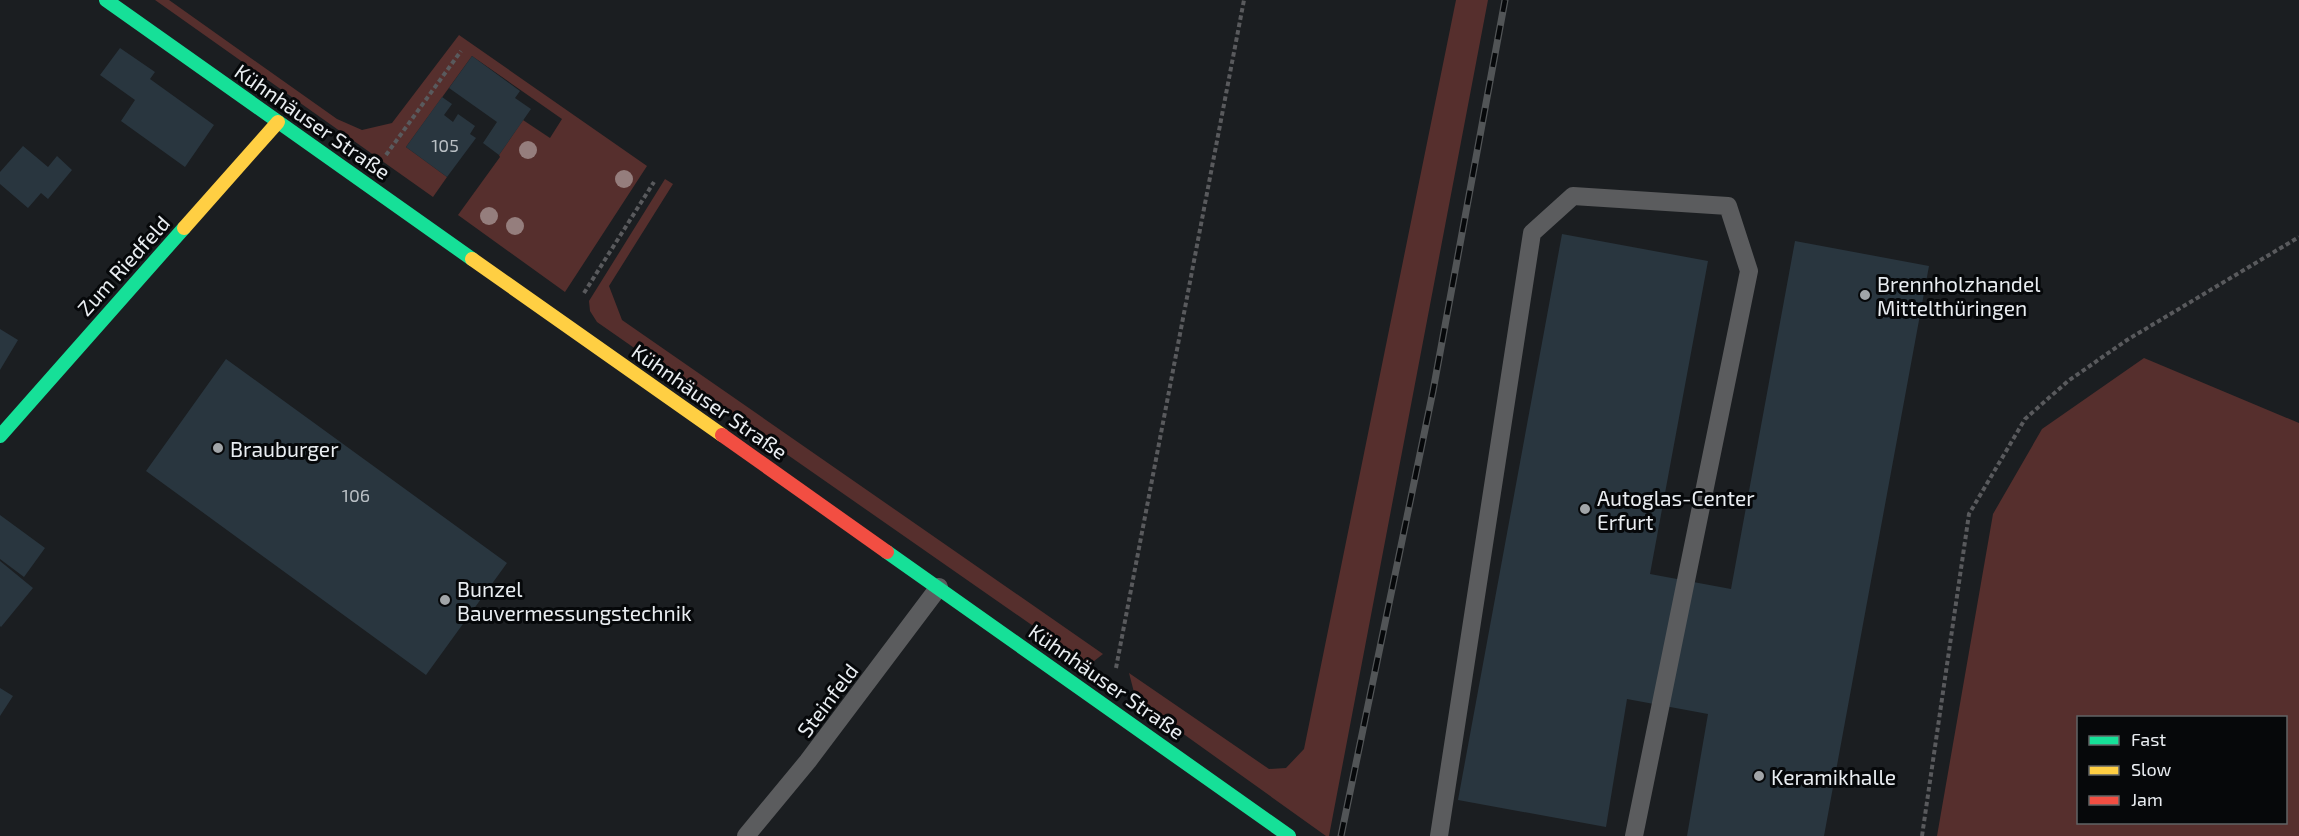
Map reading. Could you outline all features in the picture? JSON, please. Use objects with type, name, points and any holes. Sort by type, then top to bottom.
[{"type":"street","name":"Kühnhäuser Straße","points":[[106,0],[1289,836]]},
{"type":"street","name":"Zum Riedfeld","points":[[0,436],[278,122]]},
{"type":"lane","points":[[1439,836],[1532,233],[1573,196],[1728,206],[1749,271],[1634,836]]},
{"type":"lane","name":"Steinfeld","points":[[746,836],[808,761],[939,587]]},
{"type":"path","points":[[1108,708],[1244,0]]},
{"type":"path","points":[[365,184],[461,51]]},
{"type":"path","points":[[582,297],[654,182]]},
{"type":"path","points":[[1922,836],[1969,514],[2025,419],[2068,381],[2127,340],[2299,237]]},
{"type":"shaded area","points":[[155,0],[169,0],[337,119],[362,130],[392,123],[459,35],[647,166],[565,292],[458,215],[500,157],[499,155],[523,120],[550,138],[562,119],[472,56],[406,147],[447,177],[433,197]]},
{"type":"shaded area","points":[[1456,0],[1488,0],[1329,836],[1326,836],[1136,700],[1129,673],[1269,769],[1286,768],[1304,749]]},
{"type":"shaded area","points":[[665,179],[673,184],[609,286],[622,320],[1103,654],[1089,665],[597,322],[590,311],[589,301]]},
{"type":"shaded area","points":[[2144,358],[2299,423],[2299,836],[1937,836],[1993,514],[2042,429]]},
{"type":"building","points":[[120,48],[155,72],[150,79],[214,125],[185,167],[121,121],[135,100],[100,75]]},
{"type":"building","points":[[472,56],[520,91],[515,98],[531,109],[499,155],[483,143],[497,122],[449,88]]},
{"type":"building","points":[[442,97],[452,104],[444,115],[453,122],[458,114],[475,126],[470,134],[476,138],[447,177],[406,147]]},
{"type":"building","points":[[23,146],[48,167],[57,156],[72,170],[48,199],[41,193],[28,208],[0,184],[0,172]]},
{"type":"building","points":[[1562,234],[1708,261],[1650,574],[1731,589],[1795,241],[1929,266],[1824,836],[1687,836],[1708,714],[1627,699],[1606,827],[1458,800]]},
{"type":"building","points":[[0,329],[18,340],[0,370]]},
{"type":"building","points":[[226,359],[507,563],[426,675],[146,471]]},
{"type":"building","points":[[0,515],[45,548],[24,577],[0,559]]},
{"type":"building","points":[[0,561],[33,588],[1,627],[0,626]]},
{"type":"building","points":[[0,688],[13,696],[0,716]]},
{"type":"railway","points":[[1341,836],[1433,391],[1505,0]]},
{"type":"traffic: fast","points":[[106,0],[472,259]]},
{"type":"traffic: fast","points":[[0,436],[184,228]]},
{"type":"traffic: fast","points":[[887,552],[1289,836]]},
{"type":"traffic: slow","points":[[184,228],[278,122]]},
{"type":"traffic: slow","points":[[472,259],[722,435]]},
{"type":"traffic: jam","points":[[722,435],[887,552]]},
{"type":"place","name":"Brennholzhandel Mittelthüringen","points":[[1865,295]]},
{"type":"place","name":"Brauburger","points":[[218,448]]},
{"type":"place","name":"Autoglas-Center Erfurt","points":[[1585,509]]},
{"type":"place","name":"Bunzel Bauvermessungstechnik","points":[[445,600]]},
{"type":"place","name":"Keramikhalle","points":[[1759,776]]}]
